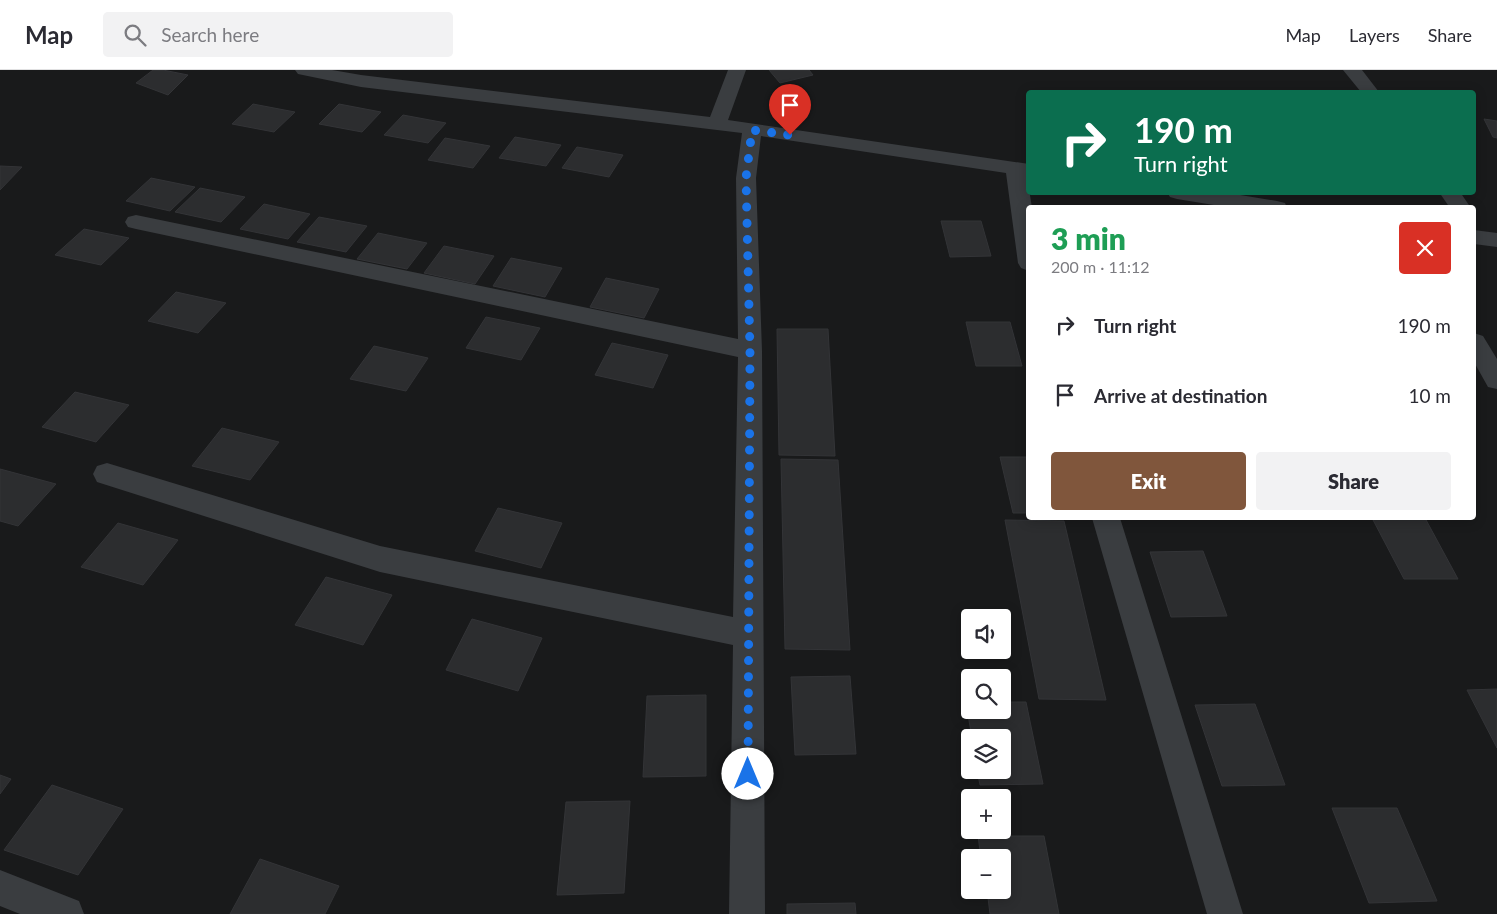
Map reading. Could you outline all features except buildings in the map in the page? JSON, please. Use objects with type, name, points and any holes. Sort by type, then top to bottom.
[{"type":"street","points":[[304,70],[361,81],[718,124],[1022,169],[1026,223]]},
{"type":"street","points":[[718,124],[737,70]]},
{"type":"street","points":[[1352,70],[1368,90]]},
{"type":"street","points":[[747,914],[750,351],[746,178],[752,130]]},
{"type":"street","points":[[1196,195],[1258,205]]},
{"type":"street","points":[[136,222],[750,351]]},
{"type":"street","points":[[1476,345],[1497,380]]},
{"type":"street","points":[[107,474],[380,559],[748,634]]},
{"type":"street","points":[[1107,520],[1225,914]]},
{"type":"street","points":[[0,888],[66,914]]},
{"type":"route","points":[[748,774],[750,351],[746,178],[752,130],[790,135]]}]
